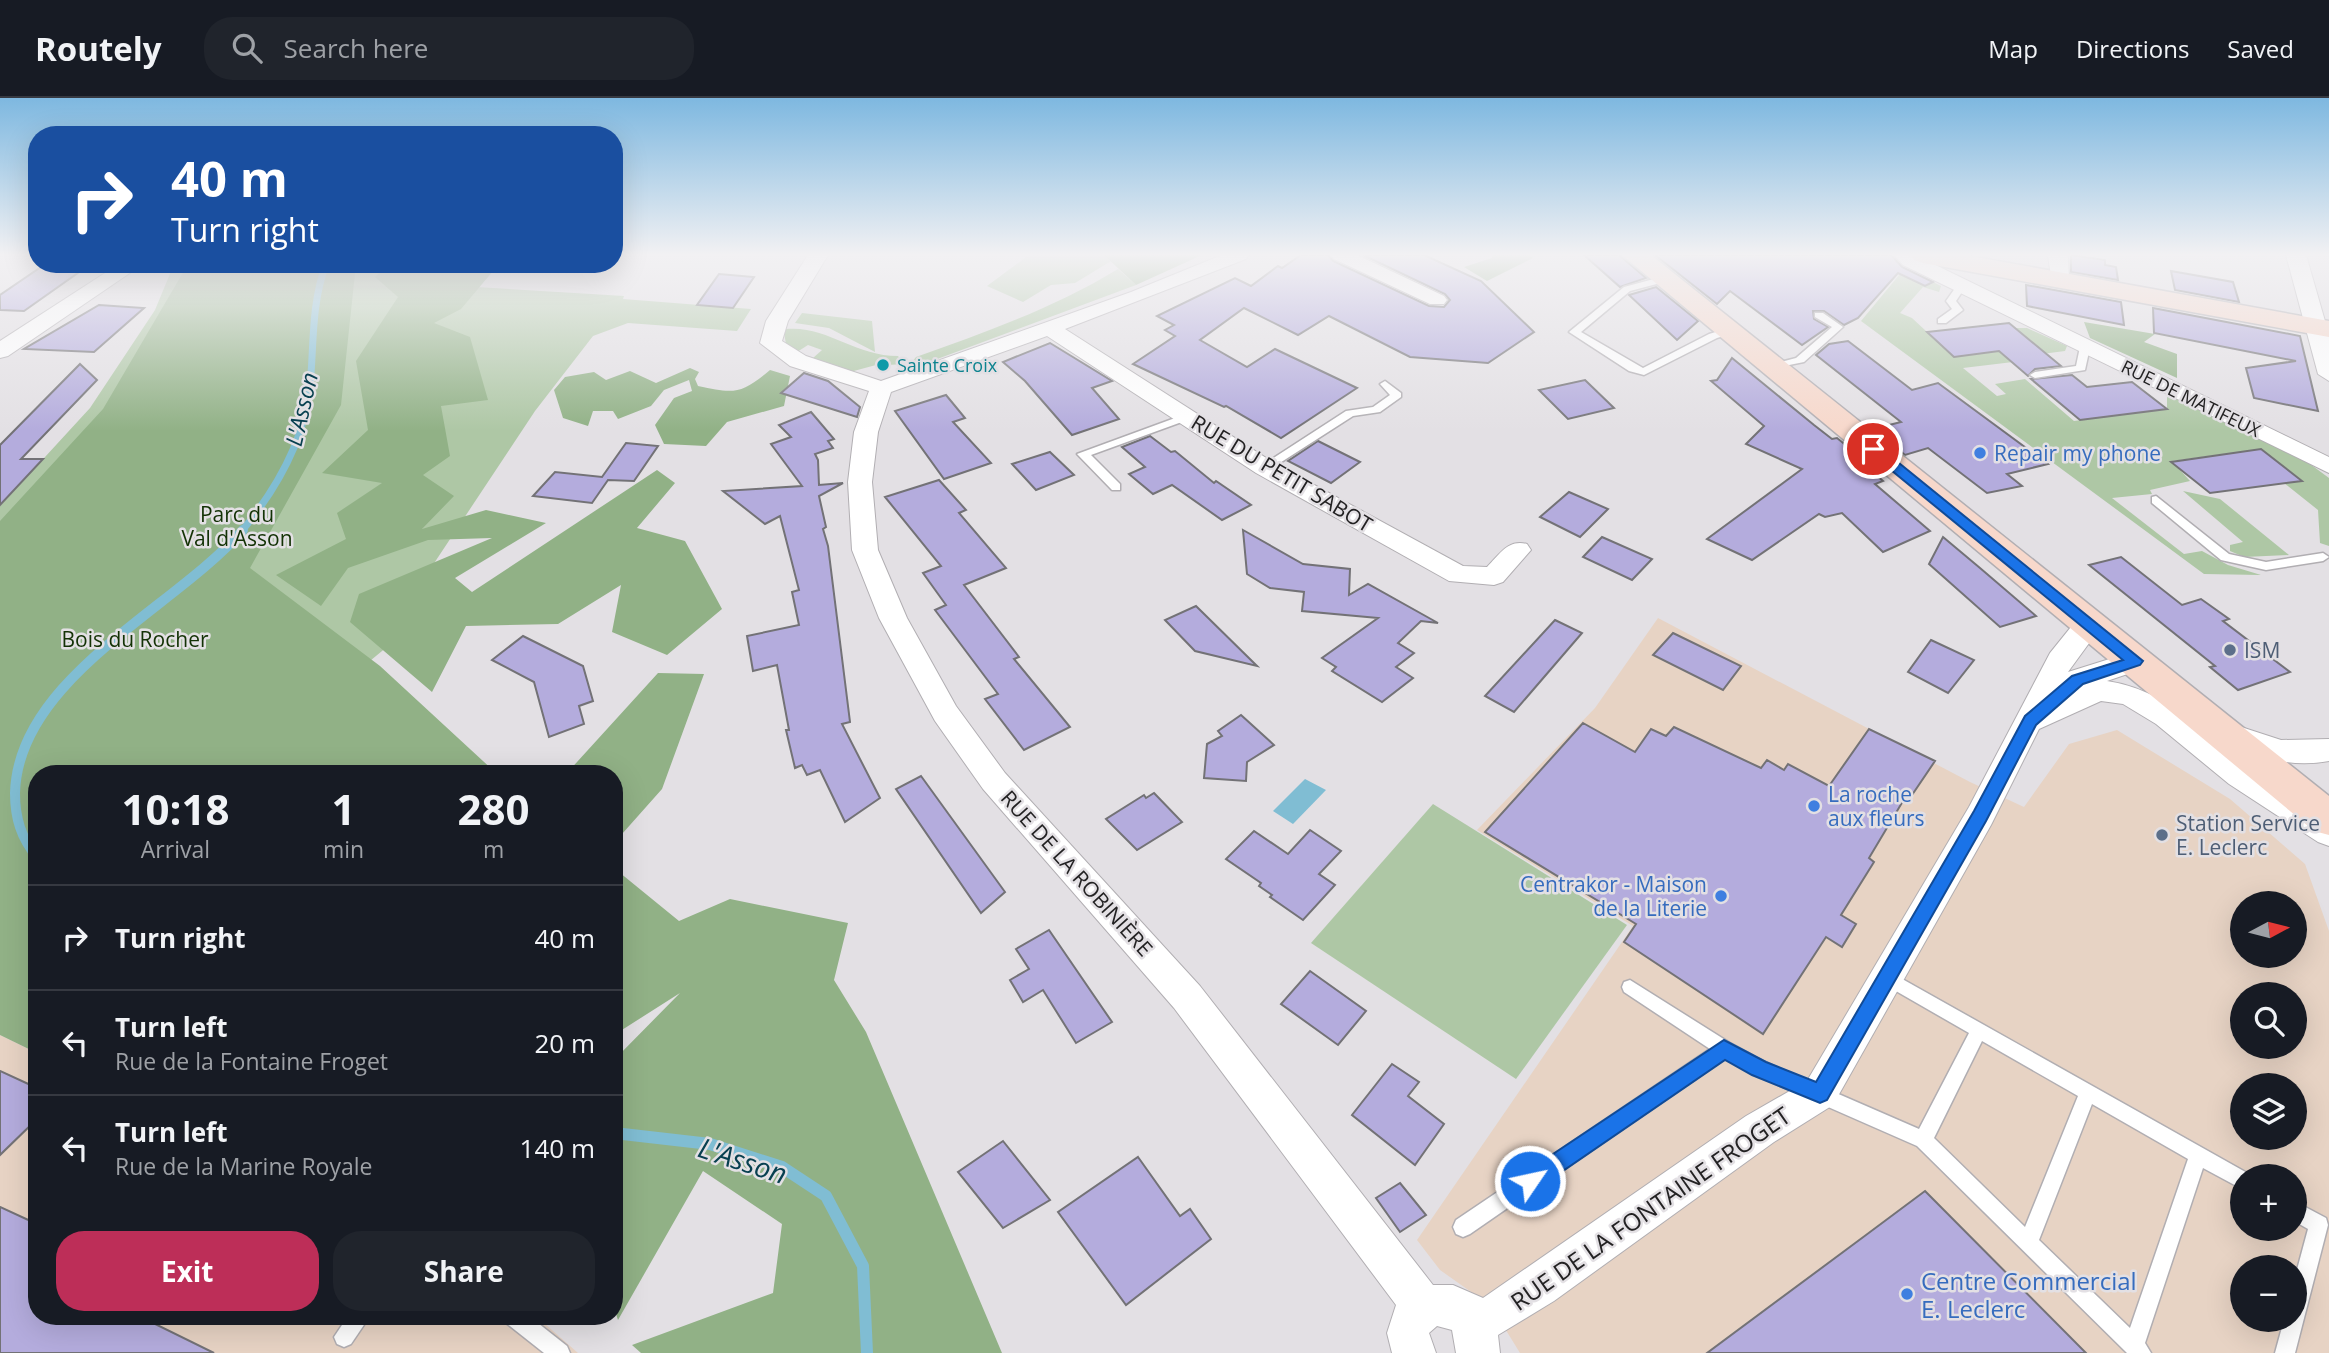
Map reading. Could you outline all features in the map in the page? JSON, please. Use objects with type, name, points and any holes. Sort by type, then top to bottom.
[{"type":"main road","points":[[1708,314],[2329,819]]},
{"type":"main road","points":[[2260,314],[2323,328]]},
{"type":"street","points":[[0,351],[57,314]]},
{"type":"street","points":[[782,314],[771,343],[798,361],[881,388],[1087,314]]},
{"type":"street","name":"RUE DE MATIFEUX","points":[[2017,314],[2329,466]]},
{"type":"street","name":"RUE DU PETIT SABOT","points":[[1049,328],[1265,468],[1458,575],[1494,576],[1518,550]]},
{"type":"street","points":[[2323,328],[2329,374]]},
{"type":"street","name":"RUE DE LA ROBINIÈRE","points":[[881,388],[866,432],[860,481],[865,550],[893,618],[945,713],[994,781],[1187,997],[1423,1306]]},
{"type":"street","name":"RUE DE LA FONTAINE FROGET","points":[[1475,1338],[1494,1316],[1760,1129],[1820,1093],[1980,816],[2060,660],[2089,624]]},
{"type":"street","name":"RUE DE LA FONTAINE FROGET","points":[[2030,721],[2077,680],[2135,661]]},
{"type":"street","points":[[2030,721],[2098,690],[2130,695],[2166,716],[2240,776],[2329,833]]},
{"type":"street","points":[[2220,730],[2271,750],[2301,755],[2329,750]]},
{"type":"street","points":[[1414,1353],[1409,1335],[1410,1324],[1423,1306],[1445,1303],[1465,1314],[1475,1338]]},
{"type":"lane","points":[[1596,314],[1574,331],[1633,369],[1644,372],[1729,331]]},
{"type":"lane","points":[[1942,321],[1953,314]]},
{"type":"lane","points":[[1773,367],[1800,360],[1838,327],[1819,315]]},
{"type":"lane","points":[[2035,375],[2081,368],[2085,347]]},
{"type":"lane","points":[[1265,468],[1350,413],[1376,410],[1397,395],[1385,384]]},
{"type":"lane","points":[[1116,487],[1083,454],[1186,417]]},
{"type":"lane","points":[[2157,500],[2225,557],[2266,566],[2323,557]]},
{"type":"lane","points":[[1888,978],[2230,1173]]},
{"type":"lane","points":[[1630,987],[1724,1049],[1759,1068],[1923,1140],[2137,1350],[2198,1155]]},
{"type":"lane","points":[[1923,1140],[1979,1030]]},
{"type":"lane","points":[[1463,1227],[1724,1049]]},
{"type":"lane","points":[[2028,1244],[2088,1092]]},
{"type":"lane","points":[[2307,1218],[2319,1225],[2307,1270]]},
{"type":"lane","points":[[344,1337],[353,1325]]},
{"type":"lane","points":[[524,1325],[560,1353]]},
{"type":"lane","points":[[2285,1353],[2291,1332]]},
{"type":"shaded area","points":[[1658,618],[1970,782],[2024,807],[2069,744],[2117,730],[2230,799],[2305,864],[2329,931],[2329,1353],[1520,1353],[1491,1306],[1440,1270],[1417,1240],[1633,926],[1477,830],[1595,708]]},
{"type":"shaded area","points":[[0,1035],[28,1049],[28,1325],[546,1325],[578,1353],[0,1353]]},
{"type":"green space","name":"Bois du Rocher","points":[[153,314],[748,314],[737,331],[628,323],[593,336],[535,411],[413,595],[439,604],[319,703],[73,765],[28,765],[28,830],[0,1004],[0,506],[90,408]]},
{"type":"green space","name":"Bois du Rocher","points":[[159,314],[351,314],[341,405],[250,568],[380,666],[487,765],[28,765],[28,1049],[0,1035],[0,521],[103,409]]},
{"type":"green space","points":[[387,314],[452,314],[434,323],[470,337],[488,400],[441,406],[450,456],[423,475],[454,496],[422,529],[486,510],[546,523],[455,578],[472,592],[657,470],[675,483],[637,528],[685,541],[722,609],[667,655],[612,632],[621,585],[558,624],[466,626],[432,692],[350,622],[359,594],[492,538],[428,540],[348,568],[321,606],[276,575],[346,539],[337,513],[382,483],[322,473],[368,430],[356,361]]},
{"type":"green space","points":[[802,314],[872,321],[875,352],[829,328],[795,323]]},
{"type":"green space","points":[[1028,314],[1059,314],[905,371],[916,357]]},
{"type":"green space","points":[[1867,314],[1901,314],[1912,318],[1954,357],[2037,347],[2016,328],[2027,328],[2067,346],[2065,351],[2010,358],[2013,362],[1963,368],[1997,396],[2006,394],[1995,384],[2025,379],[2074,421],[2167,409],[2167,394],[2310,464],[2329,478],[2329,546],[2320,543],[2318,510],[2284,483],[2261,449],[2172,461],[2190,481],[2150,490],[2152,494],[2112,498],[2184,554],[2202,551],[2228,565],[2261,575],[2204,574],[1861,321]]},
{"type":"green space","points":[[2084,322],[2155,334],[2144,342],[2177,354],[2177,378],[2090,338]]},
{"type":"green space","points":[[786,329],[814,332],[882,355],[898,356],[904,364],[888,365],[888,361],[876,361],[876,365],[850,372],[815,361],[813,358],[822,350],[808,345],[797,352],[786,344]]},
{"type":"green space","points":[[690,368],[699,372],[695,379],[698,386],[729,391],[752,384],[770,370],[790,376],[784,406],[727,422],[706,446],[664,444],[655,425],[674,398],[692,391],[689,380],[664,390],[651,406],[618,419],[613,411],[593,411],[588,426],[563,418],[554,390],[565,377],[594,372],[606,380],[630,371],[656,383]]},
{"type":"green space","points":[[2183,491],[2220,499],[2289,555],[2244,557],[2230,551],[2230,545],[2243,542]]},
{"type":"green space","points":[[658,673],[704,674],[662,789],[623,833],[623,765],[574,765]]},
{"type":"green space","points":[[1433,804],[1627,925],[1516,1079],[1311,943]]},
{"type":"green space","points":[[623,875],[679,921],[730,899],[848,923],[834,980],[866,1032],[1002,1353],[641,1353],[632,1345],[773,1293],[782,1224],[703,1171],[623,1311],[623,1051],[680,993],[623,1029]]},
{"type":"water","points":[[1305,779],[1326,790],[1293,824],[1273,811]]},
{"type":"building","points":[[84,314],[138,314],[94,352],[24,349]]},
{"type":"building","points":[[1162,314],[1236,314],[1200,340],[1247,367],[1275,349],[1357,388],[1281,438],[1226,406],[1133,364],[1175,336],[1165,330],[1174,325],[1157,316]]},
{"type":"building","points":[[1255,314],[1515,314],[1534,332],[1488,363],[1410,357],[1329,316],[1298,335]]},
{"type":"building","points":[[1649,314],[1689,314],[1698,321],[1677,340]]},
{"type":"building","points":[[1760,314],[1813,314],[1814,319],[1828,327],[1802,345]]},
{"type":"building","points":[[1828,314],[1862,314],[1858,318],[1844,325]]},
{"type":"building","points":[[2066,314],[2123,314],[2124,325]]},
{"type":"building","points":[[2153,314],[2182,314],[2300,336],[2318,411],[2254,398],[2246,368],[2296,361],[2154,333]]},
{"type":"building","points":[[2009,323],[2061,366],[2035,369],[2028,376],[1999,351],[1954,357],[1927,332]]},
{"type":"building","points":[[1848,341],[1912,390],[1938,383],[2048,464],[2007,474],[2022,486],[1987,493],[1928,448],[1905,455],[1873,429],[1901,422],[1816,355],[1829,344]]},
{"type":"building","points":[[1050,343],[1112,381],[1092,388],[1119,419],[1072,435],[1025,381],[1003,362]]},
{"type":"building","points":[[1732,358],[1832,439],[1837,438],[1869,464],[1865,466],[1883,481],[1875,484],[1930,531],[1883,552],[1842,513],[1825,517],[1819,514],[1752,560],[1707,539],[1802,469],[1746,444],[1764,426],[1711,381],[1717,380]]},
{"type":"building","points":[[80,364],[97,380],[21,459],[43,459],[0,505],[0,445]]},
{"type":"building","points":[[804,373],[828,381],[860,407],[857,417],[781,393]]},
{"type":"building","points":[[2072,375],[2087,387],[2132,382],[2167,409],[2080,420],[2031,379]]},
{"type":"building","points":[[1585,380],[1614,408],[1568,419],[1539,390]]},
{"type":"building","points":[[946,395],[965,418],[953,422],[991,463],[944,479],[895,411]]},
{"type":"building","points":[[811,412],[834,439],[828,441],[833,448],[815,454],[818,460],[819,485],[843,483],[819,496],[826,527],[823,529],[828,546],[850,722],[842,724],[880,798],[845,822],[820,770],[807,775],[802,765],[795,768],[786,730],[789,730],[777,665],[753,671],[747,636],[799,625],[792,592],[799,590],[780,516],[765,524],[723,491],[802,486],[771,444],[791,437],[779,425]]},
{"type":"building","points":[[1150,436],[1171,452],[1175,451],[1214,483],[1216,481],[1251,505],[1222,520],[1172,485],[1153,494],[1129,474],[1145,467],[1122,447]]},
{"type":"building","points":[[1318,441],[1360,462],[1331,483],[1288,461]]},
{"type":"building","points":[[626,443],[658,446],[634,481],[608,480],[592,503],[533,496],[555,472],[602,477]]},
{"type":"building","points":[[2261,449],[2302,481],[2210,493],[2171,462]]},
{"type":"building","points":[[1050,452],[1074,475],[1036,490],[1012,464]]},
{"type":"building","points":[[939,480],[966,510],[959,513],[1006,568],[964,585],[1019,657],[1014,659],[1070,727],[1024,750],[985,699],[998,694],[935,610],[946,605],[923,573],[941,566],[885,497]]},
{"type":"building","points":[[1569,492],[1608,509],[1580,537],[1540,517]]},
{"type":"building","points":[[1243,530],[1303,564],[1350,569],[1349,595],[1368,584],[1438,623],[1421,621],[1398,643],[1414,653],[1396,667],[1413,678],[1382,702],[1332,671],[1336,667],[1322,658],[1378,618],[1302,611],[1304,592],[1270,588],[1247,574]]},
{"type":"building","points":[[1602,537],[1652,559],[1632,580],[1583,557]]},
{"type":"building","points":[[1943,537],[2036,616],[2000,627],[1929,564]]},
{"type":"building","name":"ISM","points":[[2121,557],[2182,605],[2201,599],[2229,619],[2223,621],[2290,672],[2238,690],[2210,667],[2215,666],[2089,565]]},
{"type":"building","points":[[1196,606],[1257,666],[1195,651],[1165,620]]},
{"type":"building","points":[[1555,620],[1582,633],[1514,712],[1485,696]]},
{"type":"building","points":[[1673,633],[1741,666],[1723,690],[1653,655]]},
{"type":"building","points":[[523,636],[583,666],[593,701],[579,706],[584,724],[549,737],[534,682],[492,660]]},
{"type":"building","points":[[1931,640],[1974,660],[1948,693],[1908,672]]},
{"type":"building","points":[[1241,715],[1274,745],[1247,762],[1246,781],[1204,778],[1207,744],[1222,736],[1218,731]]},
{"type":"building","name":"Centrakor - Maison de la Literie","points":[[1583,723],[1635,752],[1651,729],[1666,736],[1674,727],[1761,768],[1767,760],[1784,770],[1788,764],[1829,786],[1869,729],[1935,761],[1910,798],[1906,796],[1869,858],[1874,862],[1841,915],[1856,924],[1842,947],[1826,937],[1763,1034],[1624,942],[1636,924],[1485,832]]},
{"type":"building","points":[[921,776],[1005,892],[981,913],[896,789]]},
{"type":"building","points":[[1154,793],[1182,822],[1137,850],[1106,819],[1144,795],[1146,798]]},
{"type":"building","points":[[1310,830],[1341,851],[1319,874],[1335,885],[1303,920],[1270,897],[1272,895],[1259,886],[1261,883],[1226,859],[1254,831],[1288,854]]},
{"type":"building","points":[[1049,930],[1112,1022],[1076,1043],[1043,990],[1023,1002],[1010,980],[1029,969],[1016,949]]},
{"type":"building","points":[[1310,971],[1366,1011],[1338,1045],[1281,1004]]},
{"type":"building","points":[[1392,1064],[1419,1082],[1408,1096],[1444,1124],[1415,1165],[1352,1115]]},
{"type":"building","points":[[0,1071],[28,1084],[28,1128],[0,1155]]},
{"type":"building","points":[[1003,1141],[1050,1200],[1003,1228],[958,1172]]},
{"type":"building","points":[[1138,1157],[1180,1216],[1190,1209],[1211,1239],[1126,1305],[1058,1212]]},
{"type":"building","points":[[1400,1183],[1426,1215],[1400,1232],[1376,1198]]},
{"type":"building","name":"Centre Commercial E. Leclerc","points":[[1925,1191],[2086,1353],[1707,1353],[1866,1235]]},
{"type":"building","points":[[0,1207],[28,1220],[28,1325],[157,1325],[214,1353],[0,1353]]},
{"type":"waterway","name":"L'Asson","points":[[241,532],[277,482],[302,427],[310,387],[315,314]]},
{"type":"waterway","name":"L'Asson","points":[[28,844],[20,827],[15,793],[23,752],[42,714],[71,680],[105,648],[214,559],[241,532]]},
{"type":"waterway","name":"L'Asson","points":[[623,1134],[710,1144],[782,1167],[826,1196],[863,1266],[867,1353]]},
{"type":"place","name":"Sainte Croix","points":[[883,365]]},
{"type":"place","name":"Repair my phone","points":[[1980,453]]},
{"type":"place","name":"ISM","points":[[2230,650]]},
{"type":"place","name":"La roche aux fleurs","points":[[1814,806]]},
{"type":"place","name":"Station Service E. Leclerc","points":[[2162,835]]},
{"type":"place","name":"Centrakor - Maison de la Literie","points":[[1721,896]]},
{"type":"place","name":"Centre Commercial E. Leclerc","points":[[1907,1294]]},
{"type":"route","points":[[1530,1181],[1724,1049],[1759,1068],[1820,1093],[1980,816],[2030,721],[2077,680],[2135,661],[1873,449]]},
{"type":"park label","name":"Parc du Val d'Asson","points":[[237,526]]}]
